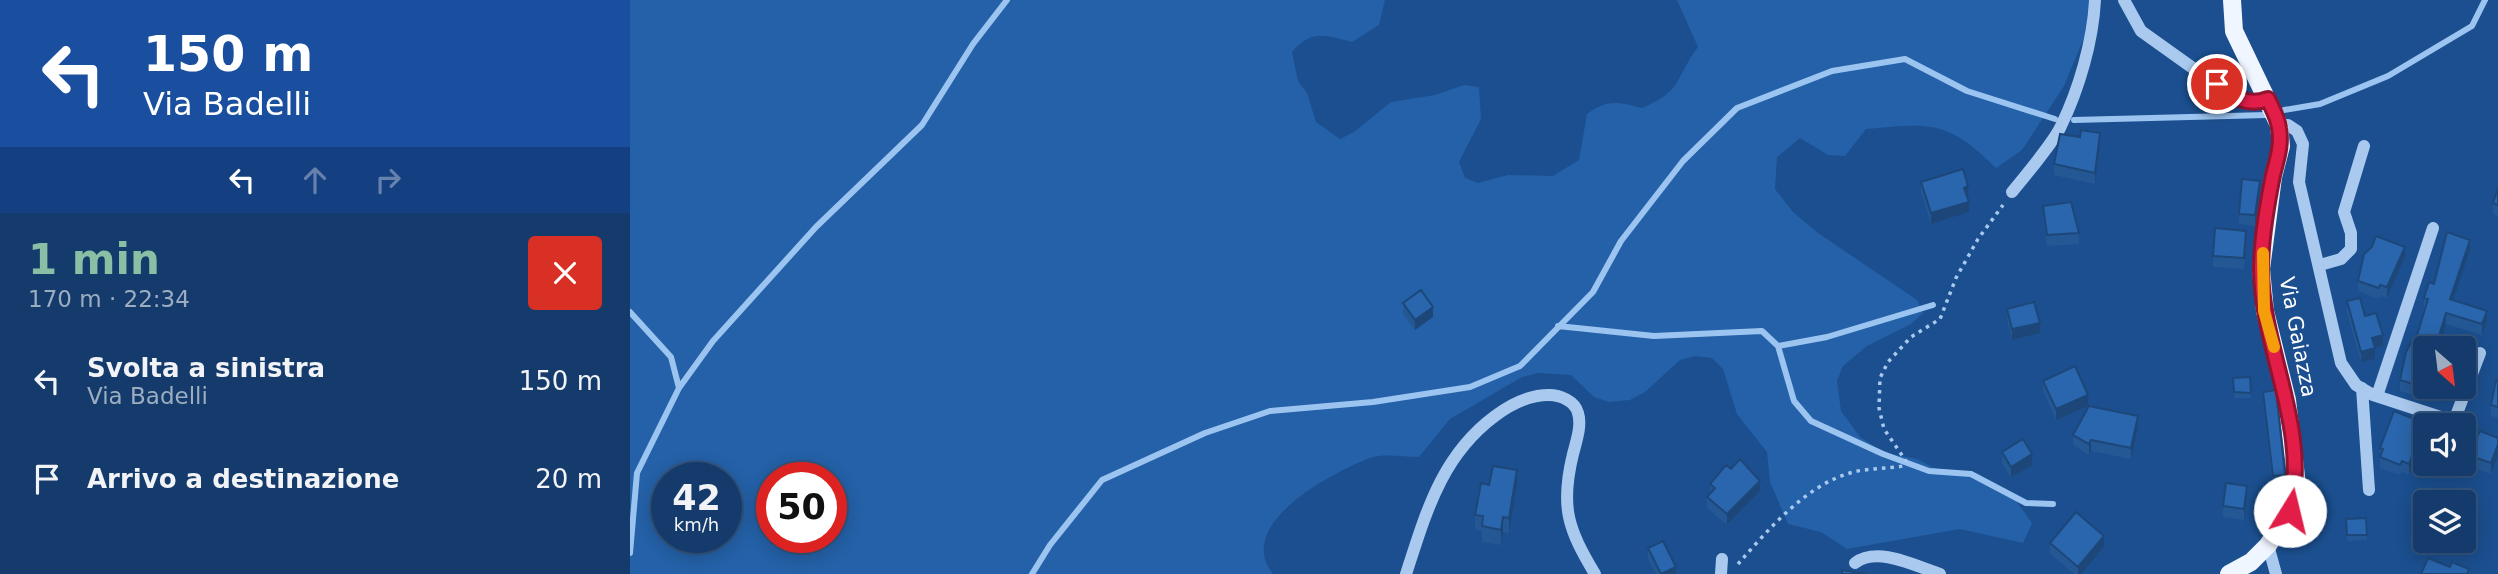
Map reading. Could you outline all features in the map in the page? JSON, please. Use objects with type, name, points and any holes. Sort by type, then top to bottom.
[{"type":"main road","name":"Via Gaiazza","points":[[2229,574],[2251,562],[2268,545],[2290,511],[2297,485],[2287,400],[2264,311],[2261,269],[2273,177],[2281,146],[2279,125],[2234,31],[2232,0]]},
{"type":"street","points":[[2012,192],[2061,128],[2081,72],[2094,18],[2095,0]]},
{"type":"street","points":[[2124,0],[2141,31],[2232,96],[2255,103],[2268,99]]},
{"type":"street","name":"Via Gaiazza","points":[[2279,125],[2288,125],[2297,131],[2303,144],[2299,182],[2341,363],[2362,388],[2427,413]]},
{"type":"street","name":"Via Gaiazza","points":[[2320,265],[2341,259],[2351,249],[2351,233],[2344,212],[2364,146]]},
{"type":"street","points":[[2377,396],[2433,228]]},
{"type":"street","name":"Via Gaiazza","points":[[2459,413],[2480,353]]},
{"type":"street","points":[[2362,388],[2370,490]]},
{"type":"street","points":[[1406,574],[1440,476],[1462,445],[1509,405],[1550,395],[1572,402],[1578,410],[1579,427],[1569,472],[1565,509],[1570,530],[1595,574]]},
{"type":"street","points":[[2268,545],[2276,574]]},
{"type":"street","points":[[1855,563],[1864,557],[1878,556],[1940,574]]},
{"type":"street","points":[[1721,574],[1722,559]]},
{"type":"path","points":[[1735,568],[1786,513],[1811,494],[1849,473],[1903,466],[1906,461],[1884,429],[1879,408],[1880,377],[1888,362],[1911,337],[1940,319],[1956,278],[1978,239],[2012,192]]},
{"type":"shaded area","points":[[630,0],[1385,0],[1379,25],[1352,42],[1334,37],[1313,37],[1292,52],[1298,81],[1307,93],[1316,122],[1340,139],[1354,132],[1391,102],[1435,95],[1464,85],[1479,87],[1481,119],[1459,162],[1465,178],[1478,183],[1508,175],[1553,176],[1579,160],[1587,114],[1613,103],[1642,108],[1672,89],[1698,47],[1677,0],[2089,0],[2086,33],[2064,86],[2022,150],[1996,168],[1979,152],[1951,133],[1923,126],[1866,129],[1845,156],[1828,155],[1800,138],[1777,157],[1775,189],[1793,212],[1818,233],[1917,300],[1923,313],[1911,324],[1867,346],[1843,366],[1837,381],[1841,411],[1860,437],[1885,453],[1917,459],[1942,472],[1973,475],[2014,498],[2032,523],[2023,543],[1960,529],[1847,549],[1821,532],[1788,524],[1770,482],[1767,452],[1737,414],[1723,369],[1712,358],[1695,356],[1680,360],[1645,392],[1630,400],[1609,402],[1594,397],[1571,375],[1538,373],[1522,377],[1450,419],[1419,457],[1387,455],[1370,458],[1334,475],[1293,503],[1276,519],[1266,537],[1264,555],[1273,574],[630,574]]},
{"type":"building","points":[[2081,130],[2100,133],[2095,173],[2054,164],[2060,134],[2080,137]]},
{"type":"building","points":[[1963,169],[1968,186],[1964,188],[1969,202],[1931,213],[1921,182]]},
{"type":"building","points":[[2242,179],[2260,181],[2255,215],[2239,214]]},
{"type":"building","points":[[2498,188],[2498,205],[2493,203]]},
{"type":"building","points":[[2071,202],[2079,233],[2047,235],[2043,206]]},
{"type":"building","points":[[2215,228],[2246,231],[2244,258],[2213,256]]},
{"type":"building","points":[[2447,232],[2470,240],[2450,299],[2487,311],[2482,324],[2446,313],[2439,336],[2417,336],[2428,299],[2424,298],[2429,282],[2434,284]]},
{"type":"building","points":[[2376,236],[2405,247],[2387,287],[2380,285],[2379,288],[2358,281],[2364,254],[2372,247]]},
{"type":"building","points":[[1421,290],[1433,307],[1415,320],[1403,303]]},
{"type":"building","points":[[2360,298],[2365,316],[2376,313],[2383,335],[2372,338],[2375,348],[2361,352],[2347,301]]},
{"type":"building","points":[[2034,302],[2040,323],[2012,329],[2007,309]]},
{"type":"building","points":[[2412,341],[2413,384],[2400,380],[2406,352]]},
{"type":"building","points":[[2075,366],[2088,395],[2056,409],[2043,381]]},
{"type":"building","points":[[2250,377],[2251,393],[2234,392],[2233,378]]},
{"type":"building","points":[[2496,380],[2498,381],[2498,407],[2491,405]]},
{"type":"building","points":[[2276,390],[2285,475],[2273,476],[2263,392]]},
{"type":"building","points":[[2089,406],[2138,416],[2131,448],[2091,440],[2089,444],[2073,435]]},
{"type":"building","points":[[2394,411],[2413,419],[2413,453],[2409,464],[2402,461],[2400,465],[2380,457],[2383,449],[2380,448]]},
{"type":"building","points":[[2480,431],[2498,438],[2491,463],[2476,458],[2476,439]]},
{"type":"building","points":[[2023,439],[2032,454],[2011,467],[2002,452]]},
{"type":"building","points":[[1740,459],[1760,481],[1727,514],[1707,497],[1715,488],[1710,484],[1726,465],[1731,469]]},
{"type":"building","points":[[1493,466],[1517,470],[1509,518],[1503,517],[1501,530],[1482,526],[1483,516],[1475,515],[1481,483],[1489,485]]},
{"type":"building","points":[[2226,483],[2247,486],[2244,509],[2223,506]]},
{"type":"building","points":[[2076,512],[2104,536],[2078,567],[2050,543]]},
{"type":"building","points":[[2366,518],[2367,535],[2347,535],[2346,519]]},
{"type":"building","points":[[1663,541],[1676,567],[1661,574],[1648,548]]},
{"type":"building","points":[[2428,558],[2450,567],[2452,562],[2469,569],[2467,574],[2421,574]]},
{"type":"building","points":[[1842,570],[1866,574],[1842,574]]},
{"type":"waterway","points":[[630,553],[637,473],[679,388],[713,341],[816,227],[922,125],[973,44],[1007,0]]},
{"type":"waterway","points":[[2284,110],[2320,104],[2388,76],[2472,26],[2485,0]]},
{"type":"waterway","points":[[1032,574],[1050,545],[1102,480],[1205,433],[1270,411],[1373,402],[1470,387],[1520,366],[1593,292],[1621,241],[1683,161],[1737,108],[1832,71],[1905,59],[1967,91],[2055,119]]},
{"type":"waterway","points":[[2074,120],[2267,115]]},
{"type":"waterway","points":[[1778,346],[1827,337],[1933,305]]},
{"type":"waterway","points":[[630,312],[671,357],[679,388]]},
{"type":"waterway","points":[[1558,326],[1654,336],[1762,331],[1778,346],[1794,401],[1811,421],[1883,454],[1929,471],[1971,474],[2026,503],[2053,504]]},
{"type":"slow traffic","points":[[2263,253],[2261,269],[2264,311],[2274,347]]},
{"type":"route","points":[[2217,84],[2232,96],[2246,102],[2255,103],[2268,99],[2279,125],[2281,146],[2273,177],[2261,269],[2264,311],[2287,400],[2297,485],[2290,511]]}]
